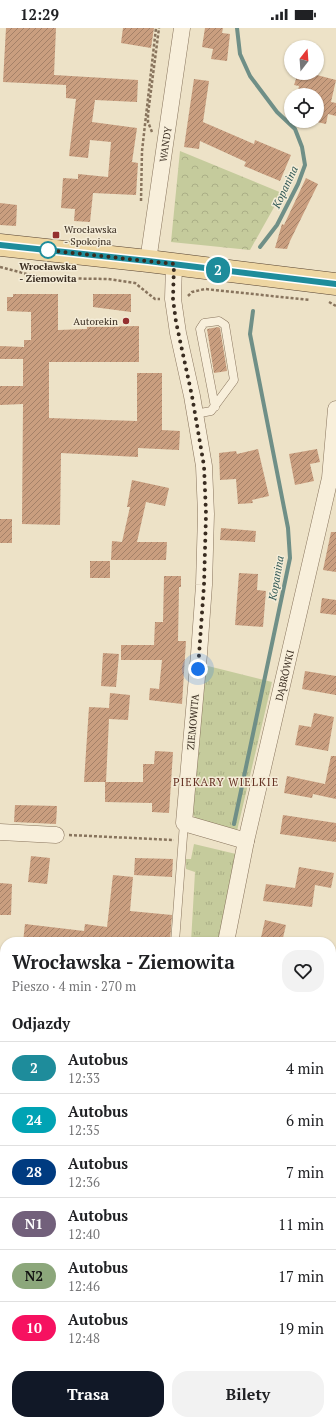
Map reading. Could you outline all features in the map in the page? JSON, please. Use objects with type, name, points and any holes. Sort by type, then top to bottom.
[{"type":"main road","points":[[0,245],[336,284]]},
{"type":"street","name":"WANDY","points":[[148,261],[182,28]]},
{"type":"street","name":"ZIEMOWITA","points":[[174,264],[174,306],[204,466],[206,514],[200,654],[184,823]]},
{"type":"street","name":"DĄBRÓWKI","points":[[227,937],[246,841],[330,478],[336,409]]},
{"type":"street","points":[[184,823],[246,841]]},
{"type":"street","points":[[0,832],[56,835]]},
{"type":"lane","points":[[195,414],[211,412],[215,407],[234,380],[225,325],[219,321],[204,323],[200,329],[215,407]]},
{"type":"lane","name":"ZIEMOWITA","points":[[175,937],[184,823]]},
{"type":"path","points":[[154,137],[148,122],[157,28]]},
{"type":"path","points":[[142,204],[140,174],[157,28]]},
{"type":"path","points":[[56,835],[183,840]]},
{"type":"green space","points":[[180,151],[282,193],[250,250],[171,242]]},
{"type":"green space","points":[[204,665],[272,682],[237,831],[202,825],[193,815]]},
{"type":"green space","points":[[194,844],[236,854],[220,937],[191,937],[195,872],[186,869],[186,859],[191,859]]},
{"type":"building","points":[[6,28],[56,28],[54,75],[138,80],[137,102],[95,100],[92,122],[137,128],[132,162],[138,163],[136,195],[93,193],[90,222],[74,221],[75,209],[61,208],[63,178],[78,179],[78,174],[108,177],[111,142],[90,140],[88,158],[69,156],[76,99],[66,98],[66,85],[3,82]]},
{"type":"building","points":[[123,28],[154,28],[151,48],[121,43]]},
{"type":"building","points":[[205,28],[223,28],[222,33],[230,34],[227,61],[211,59],[213,49],[202,47]]},
{"type":"building","points":[[324,77],[336,80],[331,102],[336,103],[336,116],[328,114],[326,124],[324,124],[324,88],[299,88],[299,86],[294,85],[296,80],[324,80]]},
{"type":"building","points":[[194,79],[209,81],[203,122],[254,144],[255,140],[291,155],[280,181],[244,166],[246,162],[200,141],[199,149],[184,147]]},
{"type":"building","points":[[306,178],[318,184],[287,249],[275,248],[282,224],[284,225]]},
{"type":"building","points":[[0,203],[17,205],[16,226],[0,225]]},
{"type":"building","points":[[13,294],[58,294],[58,330],[87,329],[87,327],[139,326],[139,362],[49,362],[49,418],[137,421],[137,373],[162,373],[162,430],[180,431],[179,450],[138,448],[138,457],[61,453],[60,525],[22,524],[23,404],[0,405],[0,386],[23,386],[23,359],[0,359],[0,346],[24,347],[24,340],[31,340],[31,312],[7,311],[7,297],[13,297]]},
{"type":"building","points":[[93,294],[131,294],[131,312],[93,307]]},
{"type":"building","points":[[220,328],[227,371],[214,373],[207,329]]},
{"type":"building","points":[[258,449],[269,496],[252,500],[253,503],[238,504],[236,479],[220,480],[219,453],[236,451],[237,454]]},
{"type":"building","points":[[317,449],[320,462],[310,464],[314,481],[295,485],[289,454]]},
{"type":"building","points":[[132,480],[169,488],[165,506],[146,502],[137,542],[167,542],[166,560],[111,560],[112,541],[122,542],[130,507],[127,507]]},
{"type":"building","points":[[0,519],[12,519],[12,543],[0,543]]},
{"type":"building","points":[[221,528],[256,531],[255,542],[220,540]]},
{"type":"building","points":[[331,532],[336,532],[336,572],[323,570]]},
{"type":"building","points":[[90,561],[110,561],[110,578],[90,578]]},
{"type":"building","points":[[239,573],[258,574],[257,590],[266,591],[263,627],[235,625]]},
{"type":"building","points":[[164,576],[181,576],[181,587],[179,587],[178,641],[186,641],[182,704],[149,700],[150,688],[159,689],[162,660],[121,660],[121,645],[154,645],[155,622],[163,622]]},
{"type":"building","points":[[322,598],[336,600],[336,615],[320,613]]},
{"type":"building","points":[[103,653],[119,654],[116,687],[101,686]]},
{"type":"building","points":[[305,671],[336,676],[336,695],[302,689]]},
{"type":"building","points":[[110,693],[130,695],[128,720],[109,719],[106,782],[143,782],[143,764],[154,764],[155,751],[173,752],[169,813],[152,812],[152,803],[105,802],[105,782],[84,782],[89,707],[109,708]]},
{"type":"building","points":[[314,713],[334,717],[328,751],[295,745],[299,725],[311,727]]},
{"type":"building","points":[[331,756],[336,756],[336,799],[313,794],[312,798],[284,793],[287,776],[325,784]]},
{"type":"building","points":[[15,805],[57,806],[56,824],[14,822]]},
{"type":"building","points":[[283,815],[336,823],[336,842],[280,834]]},
{"type":"building","points":[[31,856],[50,858],[47,884],[28,882]]},
{"type":"building","points":[[135,858],[173,859],[172,877],[134,875]]},
{"type":"building","points":[[299,867],[334,873],[331,888],[315,885],[312,907],[263,901],[266,884],[295,888]]},
{"type":"building","points":[[113,875],[133,877],[130,911],[172,915],[170,937],[24,937],[25,924],[84,931],[85,924],[107,927]]},
{"type":"building","points":[[0,883],[12,884],[11,915],[0,915]]},
{"type":"building","points":[[265,920],[286,925],[283,937],[261,937]]},
{"type":"waterway","name":"Kopanina","points":[[237,28],[240,54],[250,76],[277,112],[295,129],[302,147],[305,165],[298,184],[277,225],[260,247]]},
{"type":"waterway","name":"Kopanina","points":[[234,824],[290,558],[288,528],[250,334],[253,311]]},
{"type":"bus line","name":"2","points":[[0,245],[336,284]]},
{"type":"place","name":"Wrocławska - Spokojna","points":[[56,235]]},
{"type":"place","name":"Wrocławska - Ziemowita","points":[[48,250]]},
{"type":"place","name":"Autorekin","points":[[126,321]]},
{"type":"district","name":"PIEKARY WIELKIE","points":[[226,782]]},
{"type":"route","points":[[48,250],[46,250],[174,264],[173,299],[176,322],[192,396],[204,466],[206,514],[204,585],[198,669]]}]
